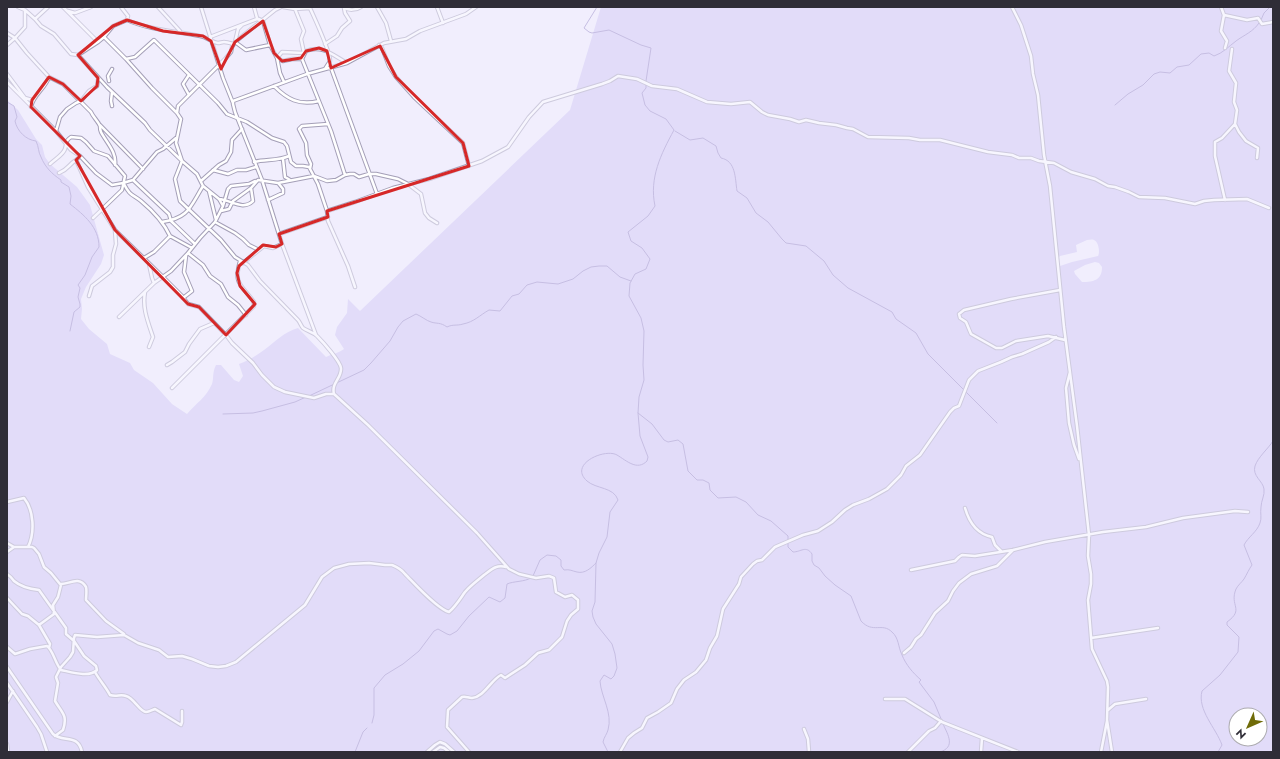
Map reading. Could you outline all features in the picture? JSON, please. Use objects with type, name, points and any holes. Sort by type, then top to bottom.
[{"type":"street","points":[[18,7],[25,10],[41,26],[54,34],[71,54],[78,55],[98,78],[145,123],[150,130],[182,161],[196,172],[203,186],[219,199],[223,206]]},
{"type":"street","points":[[35,19],[48,7]]},
{"type":"street","points":[[63,7],[98,42]]},
{"type":"street","points":[[66,10],[75,14],[91,7]]},
{"type":"street","points":[[122,7],[128,16],[127,20]]},
{"type":"street","points":[[158,7],[164,12],[170,22],[180,31]]},
{"type":"street","points":[[201,7],[238,120],[262,180],[282,244],[316,335],[338,361],[341,369],[334,384],[334,394],[368,425],[477,534],[508,568]]},
{"type":"street","points":[[254,7],[257,18],[263,21],[284,82]]},
{"type":"street","points":[[234,43],[282,7],[295,9],[310,8],[330,60],[325,69]]},
{"type":"street","points":[[325,44],[337,36],[342,28],[350,21],[345,13],[344,7],[347,9],[357,9],[361,7]]},
{"type":"street","points":[[377,7],[386,23],[391,41]]},
{"type":"street","points":[[437,7],[443,23]]},
{"type":"street","points":[[233,103],[236,100],[284,82],[347,63],[379,45],[391,41],[402,41],[420,31],[466,14],[476,7]]},
{"type":"street","points":[[1012,7],[1022,25],[1031,56],[1033,74],[1038,95],[1044,155],[1050,186],[1065,340],[1089,535],[1088,556],[1091,584],[1088,600],[1092,650],[1107,681],[1108,687],[1108,711],[1101,752]]},
{"type":"street","points":[[1221,7],[1224,15],[1221,31],[1227,41],[1225,48]]},
{"type":"street","points":[[295,9],[304,31],[301,39],[304,53],[302,58],[307,74],[313,84],[328,124],[345,175]]},
{"type":"street","points":[[7,45],[25,27],[25,10]]},
{"type":"street","points":[[1224,15],[1247,20],[1258,18],[1262,24],[1273,22]]},
{"type":"street","points":[[78,55],[98,42],[113,26],[127,20],[137,24],[155,27],[164,31],[180,31],[203,36],[219,43],[234,43],[246,50],[270,45]]},
{"type":"street","points":[[210,37],[257,20],[263,21]]},
{"type":"street","points":[[177,113],[178,106],[229,55],[238,29],[242,25]]},
{"type":"street","points":[[7,33],[15,38],[49,77],[63,84],[81,101],[100,125],[142,169]]},
{"type":"street","points":[[104,37],[177,113],[181,121],[177,138],[177,148],[182,161],[175,175],[175,182],[180,201],[221,240],[233,255],[248,265],[260,281],[298,320],[303,328],[316,335]]},
{"type":"street","points":[[126,59],[136,57],[154,40],[199,86],[218,103],[225,112],[238,120],[247,122],[272,138],[284,142],[287,146],[291,162],[296,166],[306,166],[310,169]]},
{"type":"street","points":[[379,45],[382,48],[389,66],[396,77],[414,97],[463,143],[468,166]]},
{"type":"street","points":[[277,58],[282,52],[304,53],[314,48],[319,48],[347,63]]},
{"type":"street","points":[[1232,49],[1229,70],[1236,82],[1234,102],[1237,110],[1235,124],[1246,141],[1258,148],[1257,158]]},
{"type":"street","points":[[277,58],[283,61],[302,58]]},
{"type":"street","points":[[331,68],[377,194]]},
{"type":"street","points":[[109,81],[108,76],[112,69]]},
{"type":"street","points":[[7,74],[25,98],[32,100]]},
{"type":"street","points":[[189,75],[183,84],[189,95]]},
{"type":"street","points":[[327,211],[393,188],[429,179],[482,161],[508,147],[529,117],[543,102],[602,84],[618,76],[637,79],[652,86],[677,89],[707,102],[720,104],[750,102],[768,115],[799,122],[806,120],[836,125],[853,129],[868,137],[940,140],[988,152],[1012,155],[1019,158],[1032,158],[1054,164],[1108,186],[1129,192],[1138,197],[1165,198],[1195,204],[1204,201],[1247,199],[1269,208]]},
{"type":"street","points":[[31,107],[32,100],[47,82],[49,77]]},
{"type":"street","points":[[56,131],[60,117],[67,109],[81,101],[89,91],[97,86],[98,78]]},
{"type":"street","points":[[7,82],[56,131],[71,150],[80,156],[96,173],[112,184],[133,180],[157,152],[177,138]]},
{"type":"street","points":[[274,86],[287,97],[298,102],[306,103],[319,101]]},
{"type":"street","points":[[112,92],[112,106]]},
{"type":"street","points":[[328,124],[302,126],[299,129],[306,143],[306,155],[310,164],[310,169],[318,184],[335,238],[348,266],[355,286]]},
{"type":"street","points":[[1225,200],[1215,156],[1215,142],[1222,138],[1235,124]]},
{"type":"street","points":[[100,125],[100,130],[114,153],[116,160],[115,165]]},
{"type":"street","points":[[201,181],[226,161],[232,152],[232,140],[242,129]]},
{"type":"street","points":[[50,164],[65,150],[66,143],[71,137],[81,138],[94,151],[108,156],[125,176],[122,190],[93,218]]},
{"type":"street","points":[[59,172],[67,170],[72,162],[80,156]]},
{"type":"street","points":[[254,162],[268,159],[277,160],[289,156]]},
{"type":"street","points":[[282,159],[285,177],[292,181]]},
{"type":"street","points":[[76,160],[88,187],[115,230],[184,298],[188,304],[199,307],[232,343],[253,362],[262,375],[274,387],[284,392],[314,398],[326,394],[334,394]]},
{"type":"street","points":[[213,170],[228,174],[237,170],[245,170],[256,167]]},
{"type":"street","points":[[119,317],[154,283],[171,271],[210,229],[221,212],[228,189],[231,186],[249,184],[262,180],[278,183],[314,176],[324,180],[333,181],[345,175],[352,174],[358,178],[369,174],[376,174],[393,178],[408,184],[420,194],[425,213],[429,218],[437,223]]},
{"type":"street","points":[[133,180],[169,214],[171,221],[195,244]]},
{"type":"street","points":[[221,212],[229,209],[233,202],[251,188],[256,181]]},
{"type":"street","points":[[123,183],[128,193],[141,201],[161,222],[170,236],[192,248]]},
{"type":"street","points":[[268,200],[284,192],[278,183]]},
{"type":"street","points":[[161,222],[171,221],[184,215],[189,210],[203,186]]},
{"type":"street","points":[[219,199],[246,206],[254,201],[251,188]]},
{"type":"street","points":[[209,191],[215,221],[235,233],[249,245],[258,250]]},
{"type":"street","points":[[279,234],[328,216]]},
{"type":"street","points":[[89,296],[92,286],[110,272],[113,267],[113,255],[116,244],[115,230]]},
{"type":"street","points":[[144,258],[154,252],[170,236]]},
{"type":"street","points":[[172,388],[246,315],[255,304],[252,298],[240,286],[237,276],[242,262],[264,246],[273,248],[282,244]]},
{"type":"street","points":[[188,254],[204,265],[210,276],[221,284],[230,298],[246,315]]},
{"type":"street","points":[[184,298],[192,291],[184,272],[188,254]]},
{"type":"street","points":[[149,263],[154,283]]},
{"type":"street","points":[[1060,290],[964,310],[959,314],[960,318],[966,322],[971,334],[996,348],[1002,348],[1016,341],[1048,336],[1065,340]]},
{"type":"street","points":[[146,292],[144,304],[153,337],[149,347]]},
{"type":"street","points":[[167,365],[185,352],[187,346],[200,329],[214,323]]},
{"type":"street","points":[[620,752],[628,738],[641,730],[647,718],[671,703],[684,680],[697,670],[706,660],[710,648],[719,632],[723,610],[739,584],[741,577],[753,564],[762,560],[775,547],[803,535],[818,531],[853,505],[869,499],[886,489],[901,475],[906,466],[920,455],[950,412],[959,406],[969,380],[978,371],[1012,356],[1022,354],[1049,342],[1056,337]]},
{"type":"street","points":[[1070,372],[1066,388],[1069,423],[1074,445],[1081,463]]},
{"type":"street","points":[[7,502],[22,498],[28,503],[32,529],[28,547]]},
{"type":"street","points":[[965,508],[972,525],[979,532],[992,538],[995,545],[1001,552]]},
{"type":"street","points":[[910,570],[955,561],[962,555],[975,556],[1013,550],[1116,530],[1146,527],[1183,518],[1208,514],[1235,511],[1248,512]]},
{"type":"street","points":[[7,543],[14,547],[32,547],[36,550],[44,567],[61,585]]},
{"type":"street","points":[[7,552],[14,547]]},
{"type":"street","points":[[904,653],[921,635],[935,613],[948,601],[959,583],[971,574],[997,566],[1013,550]]},
{"type":"street","points":[[61,585],[74,580],[83,584],[86,588],[86,597],[88,602],[106,621],[138,643],[159,650],[168,657],[182,656],[209,666],[222,667],[236,662],[305,605],[322,577],[334,568],[349,564],[392,564],[405,573],[411,581],[437,606],[449,612],[469,588],[494,567],[503,566],[519,574],[536,578],[549,576],[554,578],[556,592],[564,597],[570,595],[574,596],[578,600],[579,607],[567,621],[562,638],[549,650],[538,653],[525,665],[505,678],[501,675],[498,676],[487,689],[474,697],[462,697],[449,708],[447,713],[447,727],[469,752]]},
{"type":"street","points":[[7,574],[16,582],[25,587],[33,590],[39,590],[66,628],[66,634],[74,641],[84,656],[96,666],[95,672],[99,680],[107,688],[110,696],[124,695],[129,697],[144,711],[146,712],[155,709],[181,725],[182,711]]},
{"type":"street","points":[[39,625],[53,615],[53,606],[58,597],[61,585]]},
{"type":"street","points":[[7,598],[22,614],[28,616],[39,625],[50,644],[49,648],[60,669],[84,674],[95,672]]},
{"type":"street","points":[[1091,638],[1158,628]]},
{"type":"street","points":[[55,736],[63,730],[65,718],[65,714],[56,702],[55,698],[58,683],[56,677],[60,669],[70,657],[74,646],[74,636],[98,637],[122,635],[128,637]]},
{"type":"street","points":[[7,647],[15,654],[38,647],[47,646],[49,648]]},
{"type":"street","points":[[7,667],[55,736],[68,738],[76,742],[81,748],[82,752]]},
{"type":"street","points":[[7,683],[41,734],[47,752]]},
{"type":"street","points":[[7,702],[13,690]]},
{"type":"street","points":[[885,699],[905,699],[941,721],[1018,752]]},
{"type":"street","points":[[1108,711],[1114,704],[1146,699]]},
{"type":"street","points":[[1107,720],[1112,752]]},
{"type":"street","points":[[908,752],[941,721]]},
{"type":"street","points":[[804,729],[808,739],[809,752]]},
{"type":"street","points":[[981,752],[982,738]]},
{"type":"street","points":[[427,752],[440,742],[445,744],[454,752]]},
{"type":"street","points":[[7,744],[8,752]]},
{"type":"street","points":[[433,752],[440,747],[449,752]]},
{"type":"highlighted area","points":[[127,20],[163,31],[203,36],[211,41],[221,69],[235,42],[263,21],[274,53],[282,61],[301,58],[306,51],[319,48],[327,51],[331,68],[380,46],[396,77],[463,143],[469,166],[327,211],[328,217],[279,234],[282,244],[276,247],[263,245],[239,266],[237,273],[240,286],[255,304],[226,335],[199,307],[188,304],[115,230],[76,160],[80,156],[31,107],[32,100],[49,77],[63,84],[81,101],[97,86],[98,78],[78,55],[113,26]]},
{"type":"shaded area","points":[[601,7],[1273,7],[1273,752],[7,752],[7,100],[18,110],[36,139],[42,145],[45,157],[50,164],[77,187],[90,205],[104,255],[101,264],[86,287],[81,299],[81,319],[89,329],[107,344],[110,354],[130,363],[134,370],[153,383],[172,404],[187,414],[210,389],[216,365],[221,365],[234,380],[239,382],[243,376],[239,364],[255,356],[284,335],[298,328],[326,357],[340,352],[344,349],[335,335],[337,327],[347,313],[348,299],[360,311],[570,110]],"holes":[[[1087,240],[1096,241],[1098,245],[1098,256],[1060,266],[1058,265],[1058,258],[1060,256],[1077,252],[1076,245]],[[1095,262],[1099,263],[1102,267],[1101,275],[1094,281],[1082,282],[1074,271]]]},
{"type":"waterway","points":[[597,7],[584,28],[592,33],[609,30],[651,48],[646,81]]},
{"type":"waterway","points":[[1261,20],[1264,13],[1270,7],[1273,7]]},
{"type":"waterway","points":[[1115,105],[1128,94],[1143,85],[1154,74],[1160,72],[1170,73],[1177,67],[1189,65],[1201,54],[1209,53],[1214,56],[1217,55],[1251,31],[1259,23]]},
{"type":"waterway","points":[[608,752],[603,742],[608,730],[609,717],[600,681],[604,675],[611,679],[617,668],[612,644],[596,624],[592,611],[595,602],[596,563],[607,537],[610,512],[618,500],[609,490],[591,484],[587,481],[582,475],[582,469],[585,463],[590,459],[605,454],[611,453],[617,455],[636,465],[643,464],[647,461],[648,457],[640,436],[638,413],[639,397],[644,380],[644,331],[641,318],[629,296],[630,283],[635,274],[646,269],[650,259],[642,248],[631,241],[628,232],[648,216],[655,206],[654,186],[657,166],[674,130],[666,119],[650,111],[645,105],[642,93],[646,88],[646,85]]},
{"type":"waterway","points":[[7,102],[14,106],[17,117],[15,121],[16,125],[25,137],[36,141],[40,155],[47,167],[61,180],[61,182],[69,187],[71,196],[70,204],[90,222],[94,228],[98,240],[99,247],[92,257],[85,275],[78,285],[80,288],[78,297],[80,307],[74,312],[70,331]]},
{"type":"waterway","points":[[675,131],[690,140],[703,138],[716,146],[721,158],[726,160],[732,166],[737,191],[747,198],[756,213],[768,222],[786,243],[806,246],[824,261],[833,275],[848,288],[892,312],[896,319],[916,333],[928,354],[997,423]]},
{"type":"waterway","points":[[309,396],[364,370],[390,341],[403,321],[416,314],[433,323],[445,325],[447,327],[461,325],[474,320],[489,310],[500,311],[512,296],[519,294],[527,285],[537,282],[558,284],[573,279],[591,267],[607,266],[620,277],[631,281]]},
{"type":"waterway","points":[[223,414],[253,413],[295,402],[306,397]]},
{"type":"waterway","points":[[638,413],[652,424],[664,440],[668,442],[678,440],[683,444],[688,471],[697,480],[703,480],[709,483],[710,490],[718,498],[736,497],[746,502],[758,515],[771,521],[788,536],[788,540]]},
{"type":"waterway","points":[[1218,752],[1222,745],[1202,705],[1202,691],[1220,675],[1238,652],[1239,637],[1227,625],[1227,622],[1235,614],[1236,610],[1234,595],[1236,589],[1252,565],[1244,545],[1257,529],[1261,521],[1261,505],[1264,489],[1262,483],[1256,476],[1254,470],[1255,466],[1258,459],[1273,441]]},
{"type":"waterway","points":[[788,543],[788,547],[793,552],[805,549],[810,551],[814,565],[819,568],[835,585],[851,596],[861,621],[865,625],[873,628],[885,628],[894,634],[906,662],[921,680],[919,682],[934,702],[942,721]]},
{"type":"waterway","points":[[533,576],[540,560],[547,555],[556,556],[561,560],[561,566],[564,570],[583,572],[590,569],[596,563]]},
{"type":"waterway","points":[[372,723],[374,715],[374,688],[385,675],[403,664],[419,651],[434,631],[438,629],[450,635],[457,631],[469,616],[489,597],[500,602],[505,598],[507,584],[531,578]]},
{"type":"waterway","points":[[940,752],[945,750],[949,744],[948,736],[943,724]]},
{"type":"waterway","points":[[355,752],[363,732],[367,728]]}]
